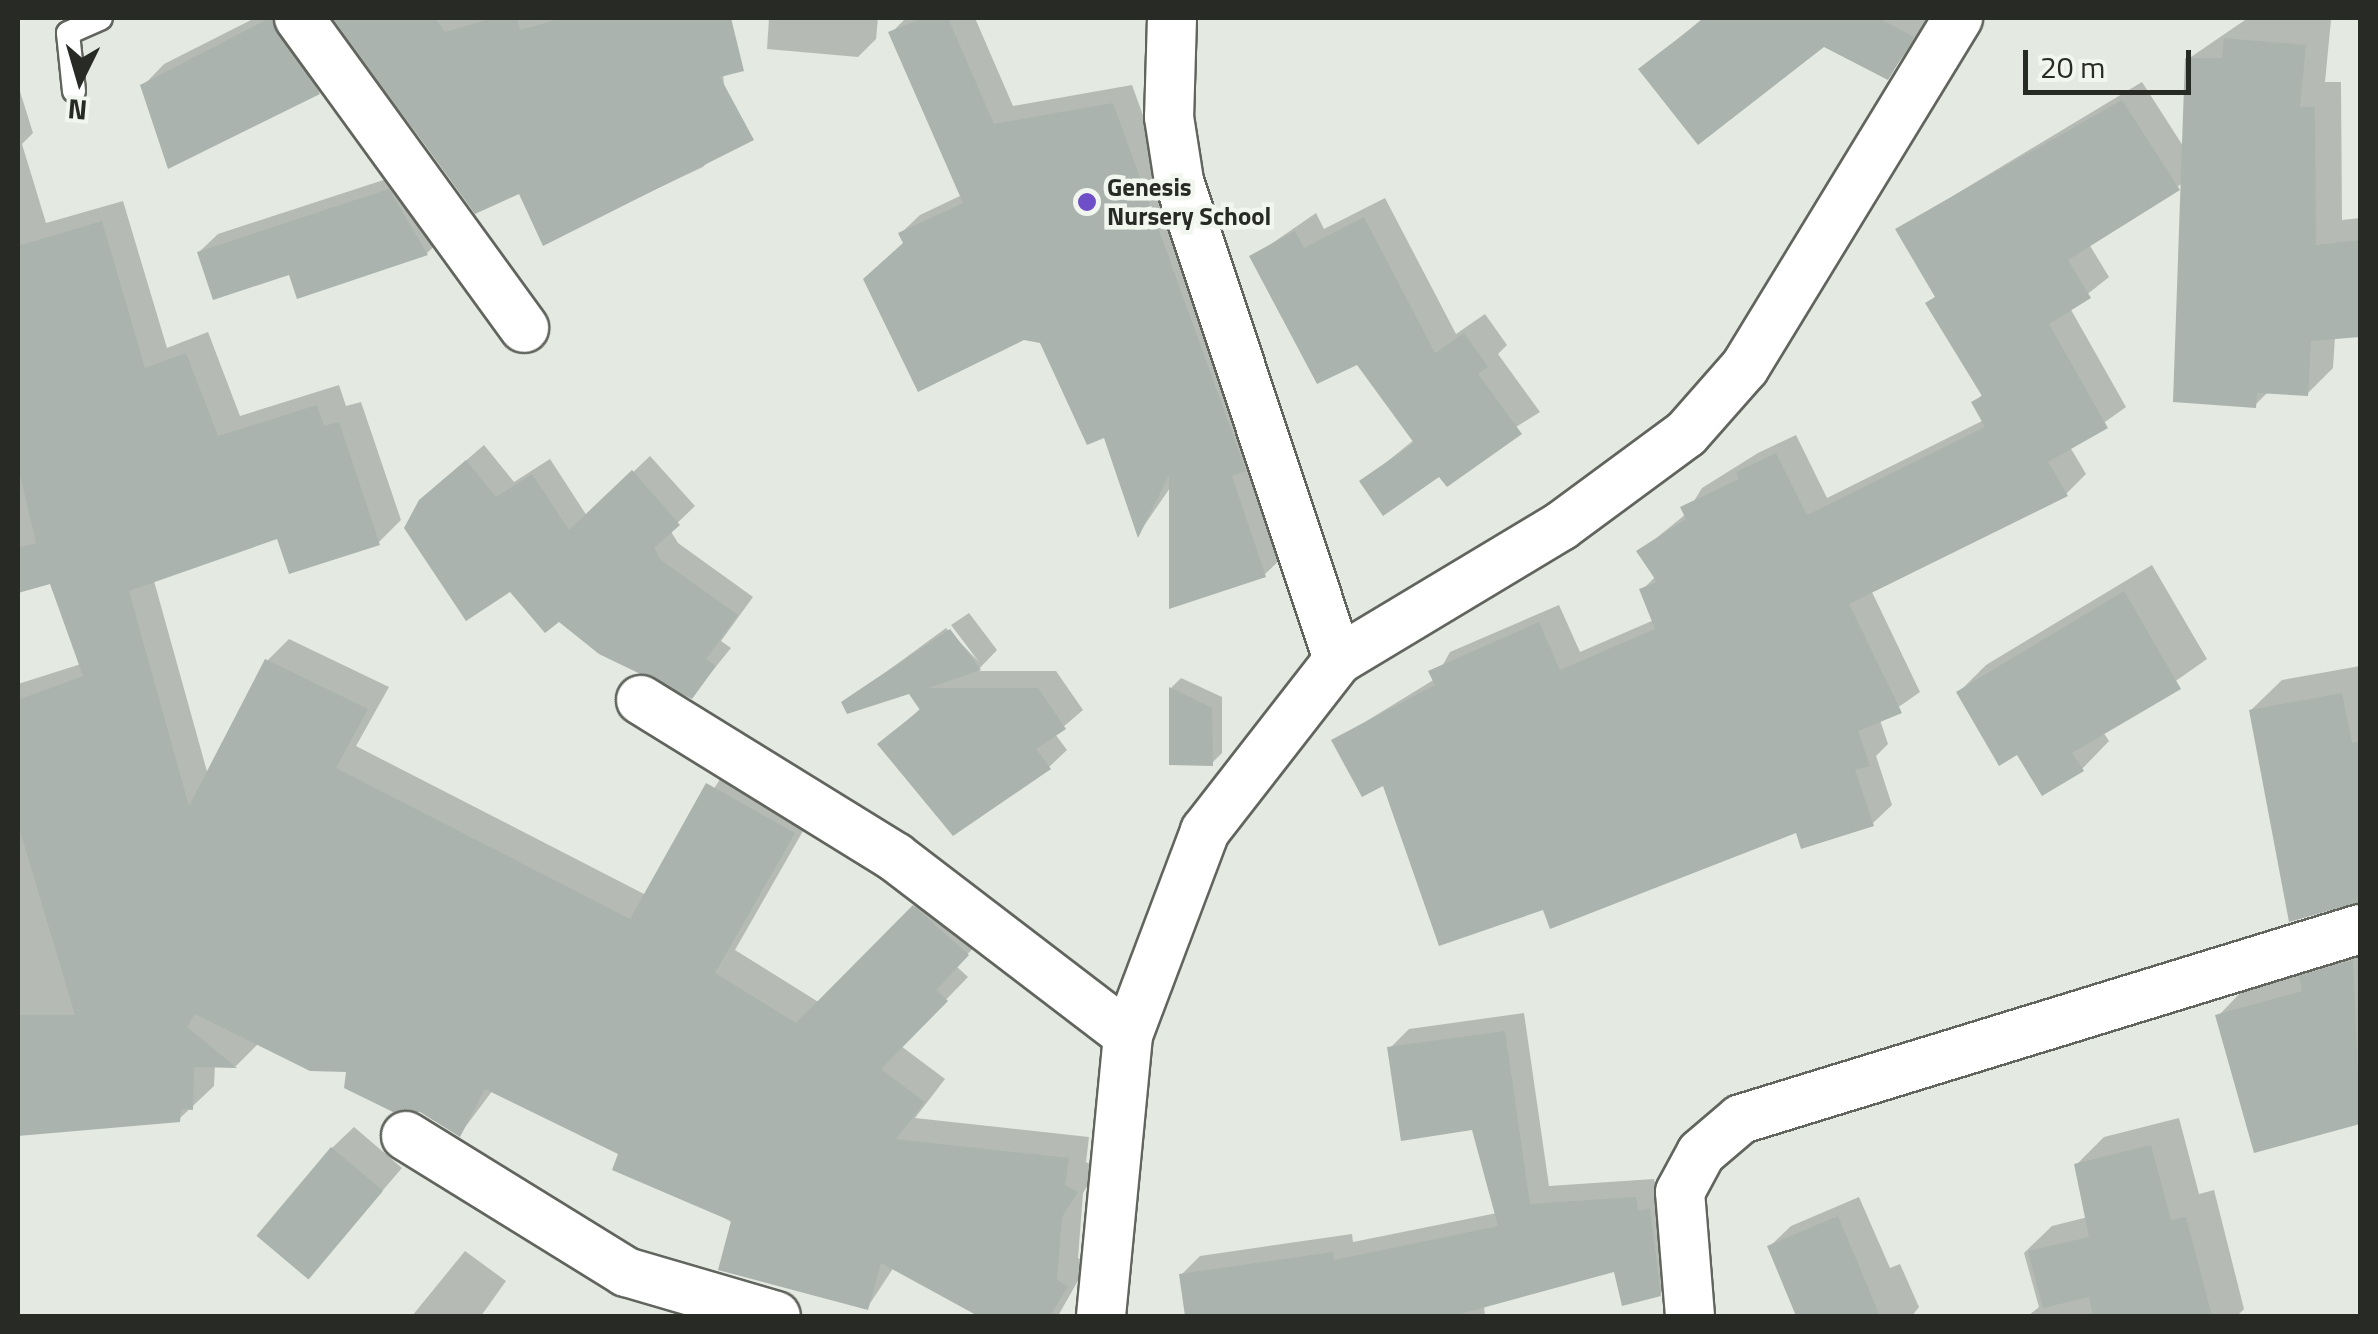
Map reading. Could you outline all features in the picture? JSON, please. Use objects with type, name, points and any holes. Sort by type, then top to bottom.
[{"type":"street","points":[[298,18],[524,328]]},
{"type":"street","points":[[1172,18],[1169,117],[1179,181],[1338,660]]},
{"type":"street","points":[[1101,1316],[1128,1034],[1205,831],[1338,660],[1561,526],[1686,434],[1745,367],[1958,18]]},
{"type":"street","points":[[642,700],[894,857],[1128,1034]]},
{"type":"street","points":[[1690,1316],[1680,1192],[1702,1153],[1741,1119],[2360,929]]},
{"type":"street","points":[[406,1136],[626,1272],[776,1316]]},
{"type":"lane","points":[[74,91],[68,34],[100,18]]},
{"type":"building","points":[[270,18],[320,94],[168,169],[140,85]]},
{"type":"building","points":[[333,18],[435,18],[445,32],[493,18],[517,18],[520,30],[563,18],[731,18],[744,71],[720,77],[754,140],[543,246],[519,194],[475,214]]},
{"type":"building","points":[[923,18],[948,18],[994,124],[1113,103],[1246,471],[1232,476],[1266,577],[1169,609],[1169,475],[1138,538],[1104,438],[1087,445],[1040,343],[1024,340],[918,392],[863,279],[903,243],[898,233],[963,203],[888,32]]},
{"type":"building","points":[[1705,18],[1879,18],[1914,37],[1888,80],[1824,47],[1698,145],[1638,69]]},
{"type":"building","points":[[2224,38],[2306,45],[2300,107],[2315,107],[2316,245],[2360,240],[2360,337],[2311,341],[2308,396],[2257,393],[2256,408],[2173,402],[2185,58],[2222,58]]},
{"type":"building","points":[[2122,100],[2180,190],[2068,260],[2091,298],[2049,324],[2108,428],[2048,462],[2068,496],[1849,604],[1902,713],[1858,731],[1870,766],[1855,770],[1874,826],[1801,849],[1796,833],[1550,929],[1543,910],[1439,946],[1383,786],[1362,797],[1331,740],[1435,685],[1428,671],[1539,622],[1560,670],[1655,629],[1639,589],[1657,582],[1636,551],[1686,519],[1680,507],[1739,479],[1736,472],[1776,453],[1807,515],[1985,427],[1971,402],[1982,396],[1925,303],[1935,297],[1895,229]]},
{"type":"building","points":[[389,189],[428,255],[297,299],[289,275],[213,300],[197,252]]},
{"type":"building","points":[[1364,217],[1435,353],[1464,333],[1488,367],[1478,374],[1522,434],[1447,487],[1439,477],[1383,516],[1359,481],[1414,443],[1357,365],[1317,384],[1249,256],[1295,231],[1304,248]]},
{"type":"building","points":[[102,221],[145,368],[186,353],[218,436],[317,405],[324,426],[339,422],[380,545],[289,574],[277,539],[129,591],[189,806],[265,659],[368,709],[336,768],[630,919],[706,783],[795,833],[715,973],[796,1023],[913,905],[969,955],[936,990],[948,1001],[881,1069],[925,1102],[896,1139],[1069,1158],[1065,1185],[1078,1192],[1062,1217],[1057,1280],[1068,1286],[1050,1316],[978,1316],[881,1263],[868,1310],[718,1270],[731,1221],[612,1170],[618,1154],[485,1089],[460,1137],[420,1112],[393,1112],[344,1088],[346,1072],[310,1071],[195,1014],[187,1027],[237,1068],[194,1067],[193,1110],[181,1109],[180,1122],[18,1136],[18,1015],[75,1015],[18,824],[18,700],[83,676],[50,584],[18,593],[18,548],[36,543],[18,466],[18,246]]},
{"type":"building","points":[[466,460],[496,497],[532,474],[569,530],[632,470],[680,525],[654,548],[661,560],[738,615],[706,659],[716,666],[692,699],[599,654],[559,622],[545,633],[510,592],[466,621],[404,528],[419,500]]},
{"type":"building","points":[[2124,591],[2181,689],[2072,753],[2084,771],[2042,796],[2017,755],[1999,766],[1956,692]]},
{"type":"building","points":[[950,629],[981,670],[928,688],[1038,688],[1066,729],[1036,749],[1051,769],[953,836],[877,744],[920,710],[909,694],[847,714],[841,702]]},
{"type":"building","points":[[1169,687],[1212,708],[1213,766],[1169,765]]},
{"type":"building","points":[[2342,693],[2352,743],[2360,741],[2360,902],[2289,922],[2249,710]]},
{"type":"building","points":[[2353,960],[2360,1124],[2254,1153],[2215,1015],[2302,991],[2299,976]]},
{"type":"building","points":[[1505,1031],[1530,1204],[1636,1197],[1638,1211],[1650,1208],[1661,1296],[1622,1306],[1614,1272],[1453,1316],[1185,1316],[1179,1274],[1333,1252],[1334,1260],[1498,1226],[1472,1130],[1401,1141],[1387,1047]]},
{"type":"building","points":[[2151,1145],[2171,1220],[2186,1217],[2212,1316],[2093,1316],[2089,1297],[2043,1308],[2028,1251],[2089,1237],[2074,1164]]},
{"type":"building","points":[[331,1147],[383,1191],[309,1280],[256,1236]]},
{"type":"building","points":[[1838,1216],[1880,1316],[1796,1316],[1767,1246]]},
{"type":"place","name":"Genesis Nursery School","points":[[1087,202]]}]
